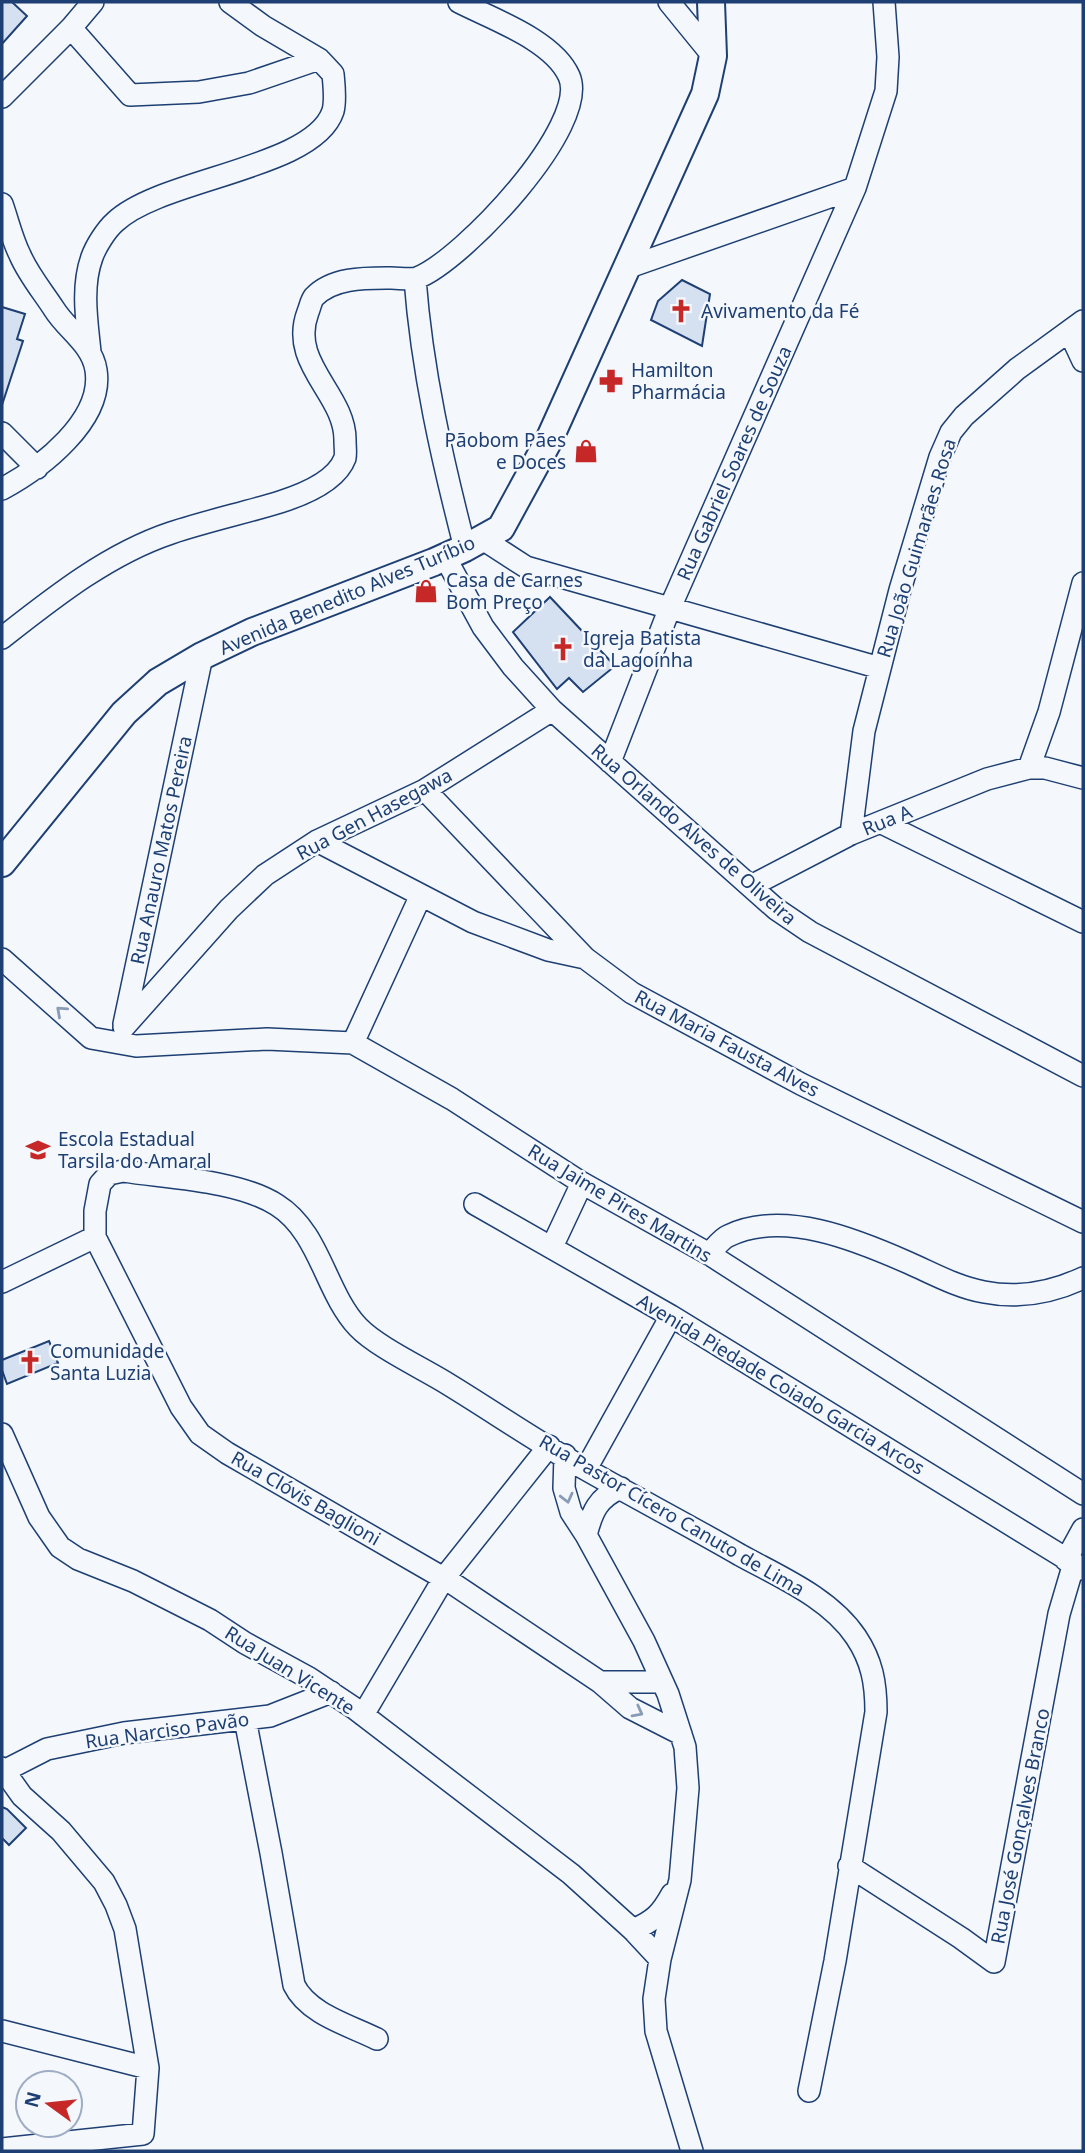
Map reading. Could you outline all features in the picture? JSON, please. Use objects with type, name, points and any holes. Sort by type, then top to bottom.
[{"type":"main road","name":"Avenida Benedito Alves Turíbio","points":[[2,863],[124,713],[158,682],[202,656],[252,632],[463,548],[501,528],[537,462],[629,267],[705,94],[713,55],[711,2]]},
{"type":"street","points":[[2,97],[93,2]]},
{"type":"street","points":[[2,489],[47,461],[84,416],[97,395],[96,369],[90,352],[86,316],[87,288],[92,258],[115,222],[151,198],[271,158],[307,141],[326,125],[333,110],[332,74],[319,59],[263,26],[230,2]]},
{"type":"street","points":[[2,638],[48,603],[115,559],[169,534],[305,494],[335,473],[345,457],[345,433],[338,411],[316,376],[305,350],[304,321],[313,298],[328,287],[360,277],[415,279],[442,265],[478,234],[539,163],[570,105],[572,84],[568,73],[540,43],[459,2]]},
{"type":"street","points":[[669,2],[713,55]]},
{"type":"street","name":"Rua Gabriel Soares de Souza","points":[[610,762],[669,610],[855,188],[886,90],[888,57],[884,2]]},
{"type":"street","points":[[71,28],[130,94],[199,92],[249,83],[319,59]]},
{"type":"street","points":[[629,267],[855,188]]},
{"type":"street","points":[[2,204],[20,256],[57,313],[90,352]]},
{"type":"street","name":"Rua Orlando Alves de Oliveira","points":[[415,279],[419,332],[427,382],[440,454],[463,548],[483,627],[513,667],[552,710],[776,909],[810,932],[1083,1076]]},
{"type":"street","points":[[1076,326],[1083,361]]},
{"type":"street","name":"Rua João Guimarães Rosa","points":[[851,834],[864,731],[940,457],[951,432],[964,416],[1007,378],[1076,326]]},
{"type":"street","points":[[2,433],[37,468]]},
{"type":"street","points":[[463,548],[669,610],[880,668]]},
{"type":"street","points":[[1083,583],[1049,712],[1029,768],[1045,768],[1083,778]]},
{"type":"street","name":"Rua Anauro Matos Pereira","points":[[121,1035],[202,656]]},
{"type":"street","name":"Rua Gen Hasegawa","points":[[121,1035],[229,909],[265,875],[317,841],[425,790],[552,710]]},
{"type":"street","name":"Rua A","points":[[751,886],[851,834],[987,779],[1029,768]]},
{"type":"street","name":"Rua Maria Fausta Alves","points":[[425,790],[585,958],[632,993],[802,1084],[1083,1222]]},
{"type":"street","points":[[882,823],[1083,922]]},
{"type":"street","points":[[317,841],[473,922],[548,950],[585,958]]},
{"type":"street","points":[[353,1043],[421,895]]},
{"type":"street","name":"Rua Jaime Pires Martins","points":[[2,959],[91,1038],[121,1035],[136,1046],[267,1039],[353,1043],[452,1100],[582,1183],[709,1254],[1083,1494]]},
{"type":"street","name":"Rua Pastor Cícero Canuto de Lima","points":[[94,1237],[100,1184],[109,1174],[122,1171],[231,1187],[260,1196],[279,1206],[296,1223],[316,1252],[340,1301],[359,1328],[586,1469],[810,1594],[855,1634],[871,1661],[876,1686],[876,1712],[835,1961],[810,2091]]},
{"type":"street","points":[[552,1247],[582,1183]]},
{"type":"street","name":"Avenida Piedade Coiado Garcia Arcos","points":[[475,1204],[671,1316],[1074,1564]]},
{"type":"street","points":[[709,1254],[726,1237],[754,1227],[780,1224],[803,1227],[852,1241],[950,1283],[984,1292],[1025,1296],[1053,1290],[1083,1278]]},
{"type":"street","points":[[2,1282],[94,1237]]},
{"type":"street","name":"Rua Clóvis Baglioni","points":[[94,1237],[181,1407],[200,1433],[227,1453],[444,1578],[600,1682],[629,1708],[681,1734]]},
{"type":"street","points":[[586,1469],[671,1316]]},
{"type":"street","name":"Rua Juan Vicente","points":[[2,1434],[39,1517],[60,1547],[78,1559],[133,1581],[210,1620],[331,1692],[571,1874],[633,1930],[660,1959]]},
{"type":"street","points":[[557,1450],[571,1512],[632,1619],[662,1682],[685,1747],[688,1788],[680,1880],[660,1959],[654,1999],[656,2031],[692,2151]]},
{"type":"street","points":[[363,1715],[444,1578],[557,1450]]},
{"type":"street","points":[[586,1535],[591,1515],[600,1499],[621,1488]]},
{"type":"street","points":[[1074,1564],[1083,1529]]},
{"type":"street","name":"Rua José Gonçalves Branco","points":[[849,1866],[994,1962],[1059,1614],[1074,1564]]},
{"type":"street","points":[[600,1682],[662,1682]]},
{"type":"street","name":"Rua Narciso Pavão","points":[[2,1770],[47,1749],[124,1733],[270,1716],[331,1692]]},
{"type":"street","points":[[245,1719],[294,1985],[300,1997],[315,2008],[377,2039]]},
{"type":"street","points":[[2,1770],[22,1796],[61,1831],[104,1882],[116,1905],[125,1929],[148,2067],[143,2134],[2,2149]]},
{"type":"street","points":[[633,1930],[652,1922],[664,1908],[680,1880]]},
{"type":"street","points":[[2,2031],[148,2067]]},
{"type":"building","points":[[2,2],[12,2],[27,16],[2,44]]},
{"type":"building","name":"Avivamento da Fé","points":[[682,280],[710,294],[702,346],[651,320],[658,301]]},
{"type":"building","points":[[2,307],[25,314],[17,339],[23,341],[2,405]]},
{"type":"building","name":"Igreja Batista da Lagoínha","points":[[550,597],[615,666],[583,692],[569,678],[557,689],[513,632]]},
{"type":"building","name":"Comunidade Santa Luzia","points":[[49,1341],[58,1363],[7,1384],[2,1360]]},
{"type":"building","points":[[2,1807],[26,1828],[9,1845],[2,1838]]},
{"type":"place","name":"Avivamento da Fé","points":[[681,311]]},
{"type":"place","name":"Hamilton Pharmácia","points":[[611,381]]},
{"type":"place","name":"Pãobom Pães e Doces","points":[[586,451]]},
{"type":"place","name":"Casa de Carnes Bom Preço","points":[[426,591]]},
{"type":"place","name":"Igreja Batista da Lagoínha","points":[[563,649]]},
{"type":"place","name":"Escola Estadual Tarsila do Amaral","points":[[38,1150]]},
{"type":"place","name":"Comunidade Santa Luzia","points":[[30,1362]]}]
